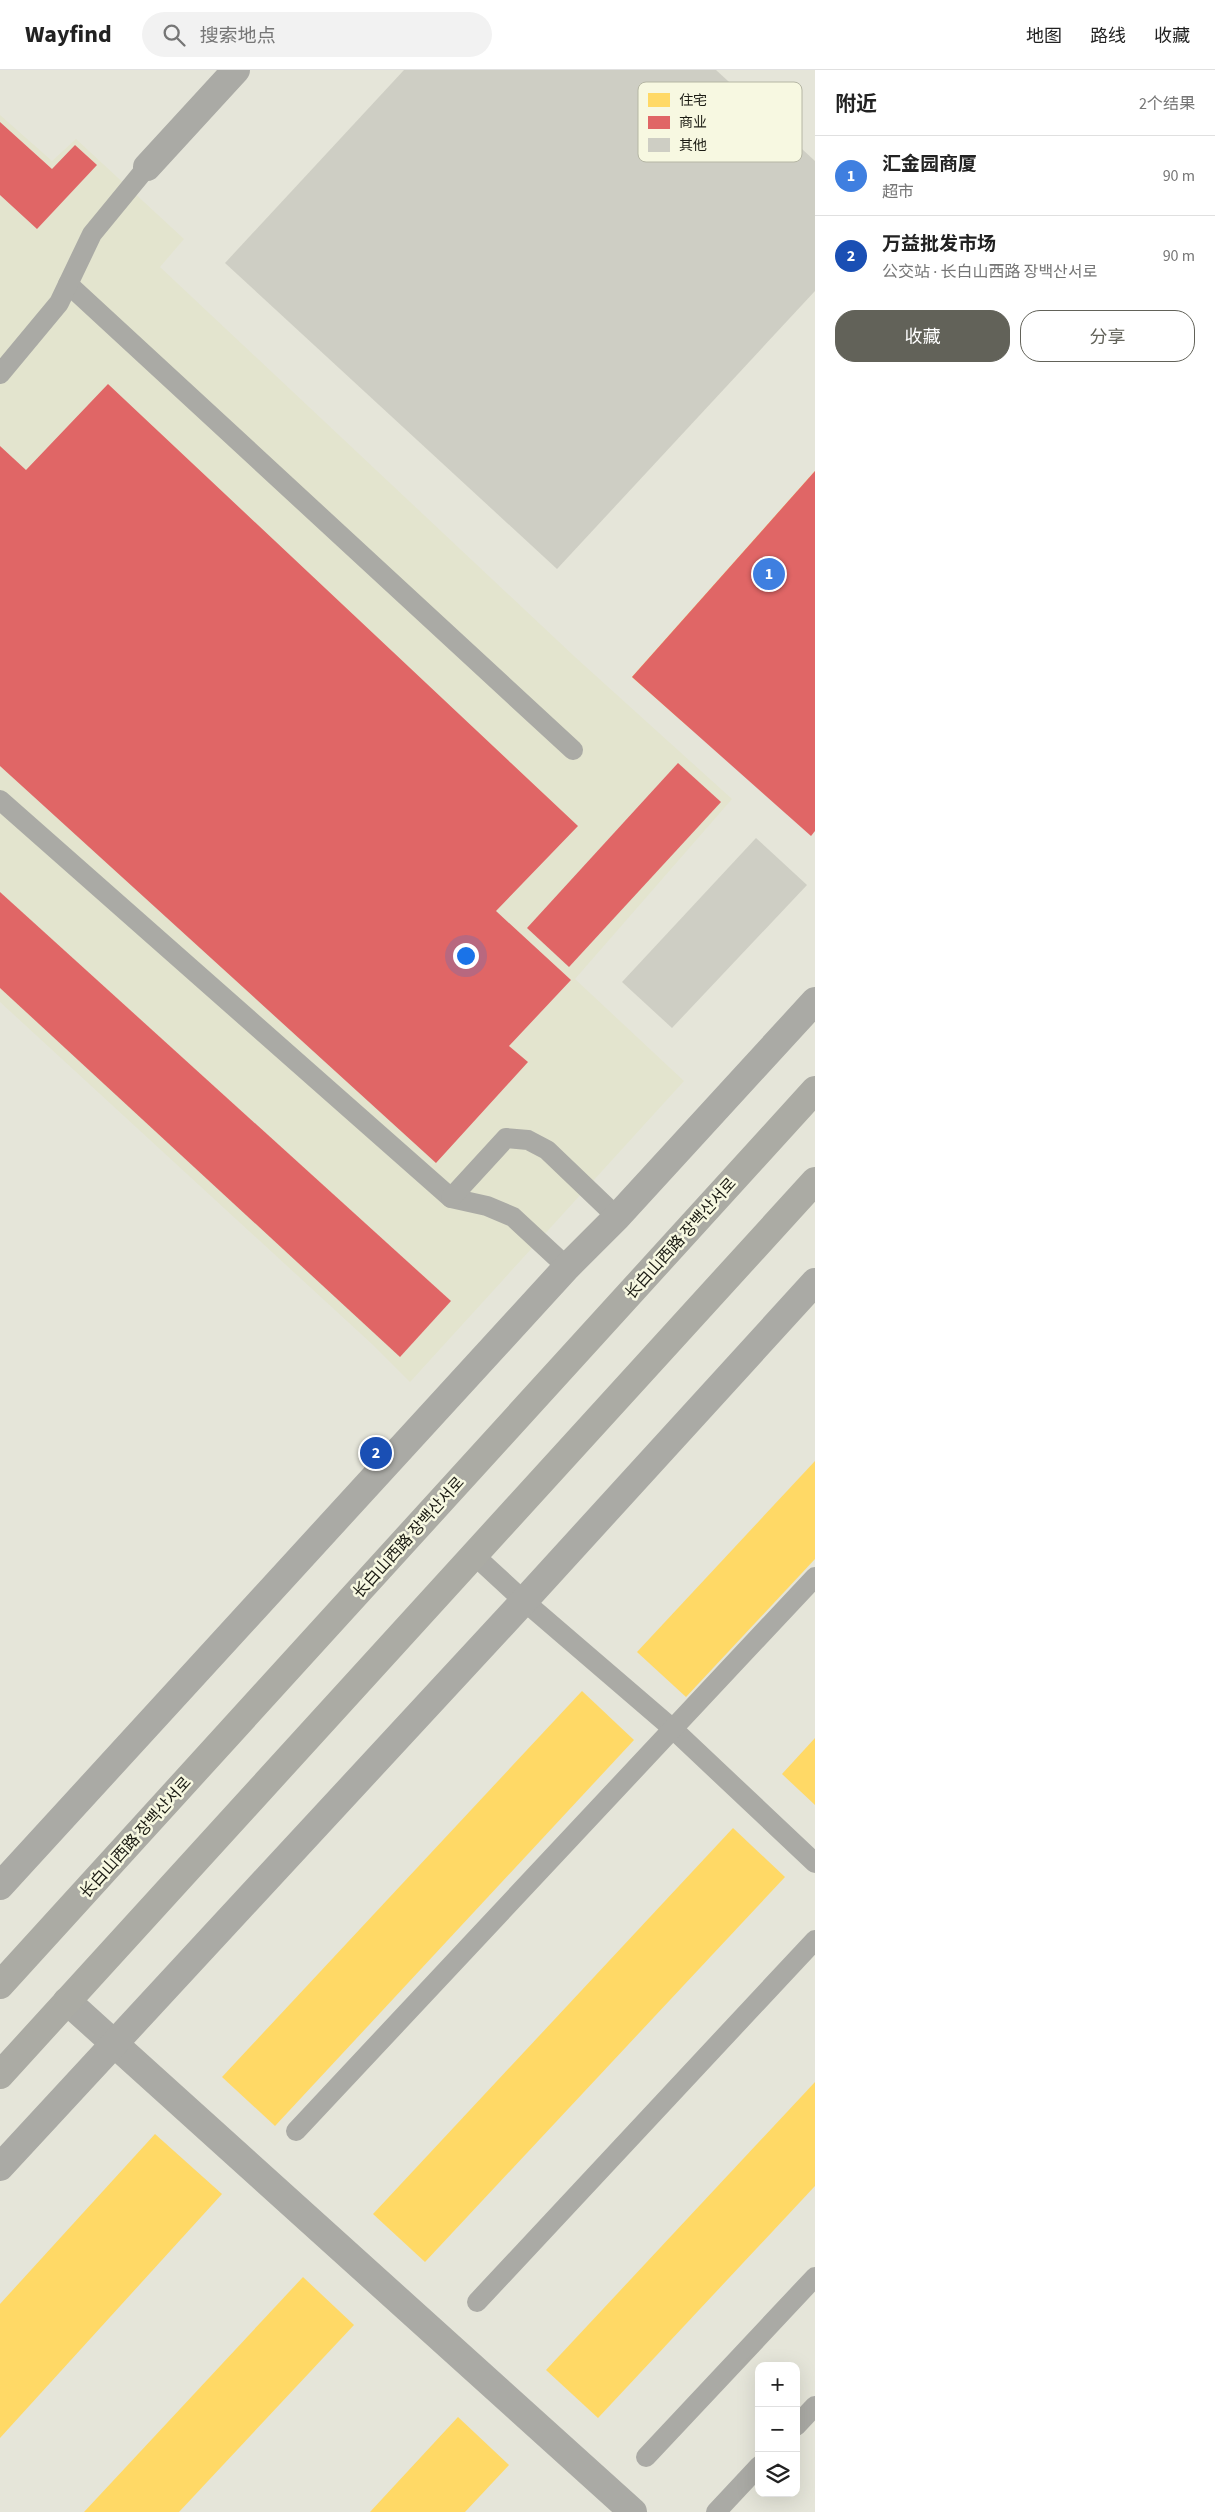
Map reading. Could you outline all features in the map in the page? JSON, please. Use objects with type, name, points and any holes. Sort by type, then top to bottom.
[{"type":"main road","name":"长白山西路 장백산서로","points":[[0,1985],[815,1090]]},
{"type":"main road","points":[[0,2074],[815,1181]]},
{"type":"street","points":[[147,167],[236,70]]},
{"type":"street","points":[[0,1886],[567,1267],[617,1217],[815,1002]]},
{"type":"street","points":[[0,2167],[524,1601],[815,1282]]},
{"type":"street","points":[[67,2001],[633,2512]]},
{"type":"lane","points":[[0,374],[59,303],[92,234],[147,167]]},
{"type":"lane","points":[[68,284],[573,750]]},
{"type":"lane","points":[[0,800],[451,1198],[487,1206],[513,1217],[567,1267]]},
{"type":"lane","points":[[451,1198],[506,1138],[528,1140],[547,1150],[617,1217]]},
{"type":"lane","points":[[474,1555],[524,1601],[673,1729],[815,1863]]},
{"type":"lane","points":[[296,2131],[815,1577]]},
{"type":"lane","points":[[477,2302],[815,1940]]},
{"type":"lane","points":[[646,2457],[815,2277]]},
{"type":"lane","points":[[800,2422],[815,2406]]},
{"type":"lane","points":[[716,2512],[755,2470]]},
{"type":"shaded area","points":[[0,115],[52,161],[76,139],[184,239],[160,267],[575,657],[732,799],[575,979],[684,1081],[410,1382],[373,1345],[0,1002]]},
{"type":"building: 住宅","points":[[815,471],[815,592],[691,729],[632,677]]},
{"type":"building: 住宅","points":[[815,1461],[815,1559],[686,1697],[637,1652]]},
{"type":"building: 住宅","points":[[582,1691],[634,1740],[275,2126],[222,2077]]},
{"type":"building: 住宅","points":[[815,1738],[815,1805],[782,1774]]},
{"type":"building: 住宅","points":[[733,1828],[785,1877],[425,2262],[373,2214]]},
{"type":"building: 住宅","points":[[815,2082],[815,2186],[598,2418],[546,2370]]},
{"type":"building: 住宅","points":[[155,2134],[222,2194],[0,2438],[0,2304]]},
{"type":"building: 住宅","points":[[303,2277],[354,2325],[179,2512],[84,2512]]},
{"type":"building: 住宅","points":[[458,2417],[509,2465],[465,2512],[370,2512]]},
{"type":"building: 商业","points":[[0,122],[52,169],[75,145],[97,165],[37,229],[0,195]]},
{"type":"building: 商业","points":[[108,384],[578,826],[496,911],[571,980],[509,1046],[528,1062],[436,1163],[0,766],[0,446],[26,470]]},
{"type":"building: 商业","points":[[815,471],[815,831],[811,836],[632,677]]},
{"type":"building: 商业","points":[[678,763],[721,802],[569,967],[527,928]]},
{"type":"building: 商业","points":[[0,892],[451,1301],[400,1357],[0,988]]},
{"type":"building: 其他","points":[[404,70],[716,70],[729,82],[638,82],[638,162],[802,162],[802,149],[815,161],[815,291],[557,569],[225,263]]},
{"type":"building: 其他","points":[[756,838],[807,885],[672,1028],[622,982]]},
{"type":"place","name":"汇金园商厦","points":[[769,574]]},
{"type":"place","name":"万益批发市场","points":[[376,1453]]}]
